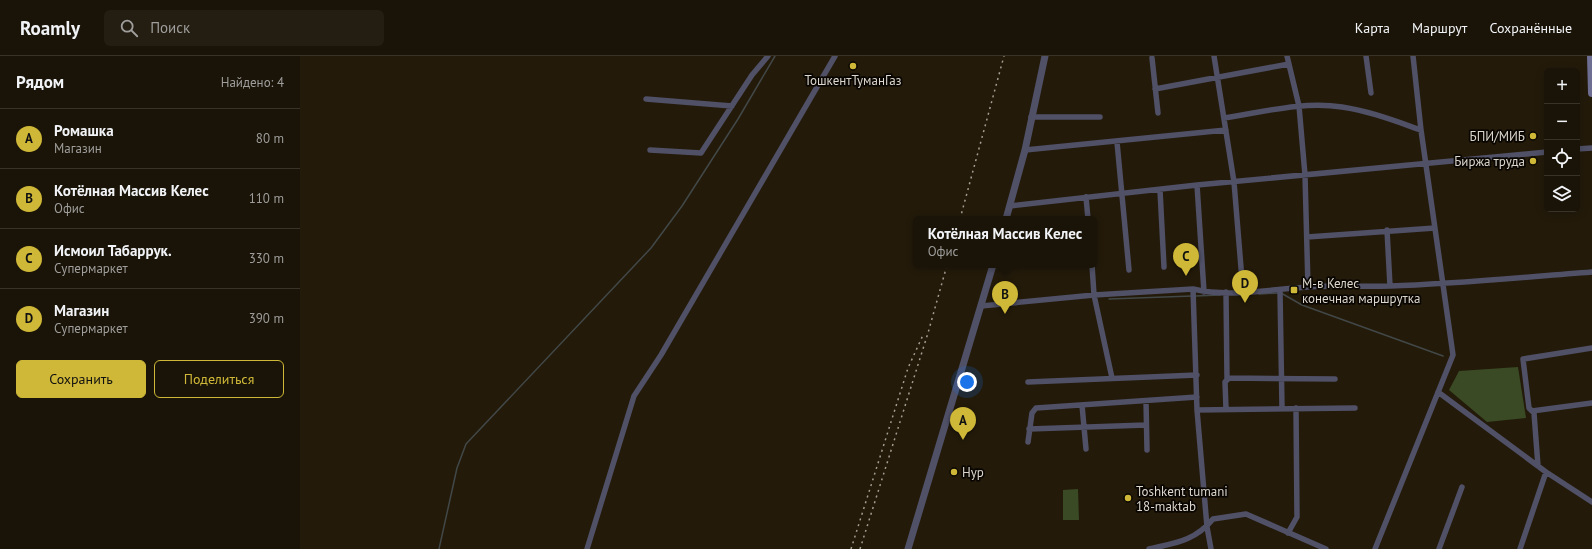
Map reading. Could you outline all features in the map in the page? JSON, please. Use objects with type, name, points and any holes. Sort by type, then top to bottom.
[{"type":"main road","points":[[1591,56],[1592,93]]},
{"type":"street","points":[[650,150],[701,153],[752,75],[768,56]]},
{"type":"street","points":[[587,549],[634,396],[662,355],[835,56]]},
{"type":"street","points":[[1007,216],[1025,150],[1045,56]]},
{"type":"street","points":[[1214,56],[1219,78],[1234,182],[1243,292]]},
{"type":"street","points":[[1287,56],[1299,106],[1305,175],[1308,286]]},
{"type":"street","points":[[1366,56],[1371,93]]},
{"type":"street","points":[[1375,549],[1453,355],[1421,130],[1413,56]]},
{"type":"street","points":[[1152,58],[1158,113]]},
{"type":"street","points":[[1155,89],[1289,64]]},
{"type":"street","points":[[646,99],[732,106]]},
{"type":"street","points":[[1224,118],[1299,106],[1341,107],[1376,114],[1421,130]]},
{"type":"street","points":[[1031,117],[1100,117]]},
{"type":"street","points":[[1025,150],[1226,130]]},
{"type":"street","points":[[1117,142],[1129,270]]},
{"type":"street","points":[[1580,150],[1592,148]]},
{"type":"street","points":[[1010,206],[1234,182],[1544,152]]},
{"type":"street","points":[[1197,186],[1204,292]]},
{"type":"street","points":[[1160,190],[1164,267]]},
{"type":"street","points":[[1086,197],[1088,216]]},
{"type":"street","points":[[1306,237],[1387,230],[1435,228]]},
{"type":"street","points":[[1387,230],[1390,286]]},
{"type":"street","points":[[908,549],[992,268]]},
{"type":"street","points":[[1092,268],[1094,295],[1112,378]]},
{"type":"street","points":[[981,306],[1094,295],[1193,289],[1204,292],[1280,291],[1308,286],[1390,286],[1592,272]]},
{"type":"street","points":[[1193,289],[1197,410],[1207,527],[1211,549]]},
{"type":"street","points":[[1280,291],[1280,378],[1282,408]]},
{"type":"street","points":[[1226,292],[1226,409]]},
{"type":"street","points":[[1538,466],[1534,413],[1529,408],[1524,359],[1592,348]]},
{"type":"street","points":[[1028,382],[1197,375]]},
{"type":"street","points":[[1227,379],[1335,379]]},
{"type":"street","points":[[1438,392],[1546,472],[1592,502]]},
{"type":"street","points":[[1028,442],[1032,413],[1036,408],[1197,397]]},
{"type":"street","points":[[1146,401],[1147,450]]},
{"type":"street","points":[[1532,411],[1592,403]]},
{"type":"street","points":[[1082,405],[1086,449]]},
{"type":"street","points":[[1288,533],[1298,517],[1296,408]]},
{"type":"street","points":[[1197,410],[1355,408]]},
{"type":"street","points":[[1030,429],[1146,425]]},
{"type":"street","points":[[1520,549],[1546,472]]},
{"type":"street","points":[[1439,549],[1462,487]]},
{"type":"street","points":[[1149,549],[1187,540],[1207,527],[1213,519],[1246,514],[1326,549]]},
{"type":"green space","points":[[1518,367],[1526,418],[1487,422],[1449,390],[1459,371]]},
{"type":"green space","points":[[1078,489],[1079,520],[1063,520],[1063,490]]},
{"type":"waterway","points":[[439,549],[457,468],[466,444],[651,248],[682,206],[738,119],[775,56]]},
{"type":"waterway","points":[[1259,294],[1278,293]]},
{"type":"waterway","points":[[1281,293],[1302,305],[1443,356]]},
{"type":"waterway","points":[[1195,296],[1220,295]]},
{"type":"waterway","points":[[1109,299],[1192,296]]},
{"type":"railway","points":[[961,216],[1004,56]]},
{"type":"railway","points":[[860,549],[928,333],[946,268]]},
{"type":"railway","points":[[851,549],[908,368],[923,335]]},
{"type":"place","name":"ТошкентТуманГаз","points":[[853,66]]},
{"type":"place","name":"БПИ/МИБ","points":[[1533,136]]},
{"type":"place","name":"Биржа труда","points":[[1533,161]]},
{"type":"place","name":"Исмоил Табаррук.","points":[[1186,276]]},
{"type":"place","name":"М-в Келес конечная маршрутка","points":[[1294,290]]},
{"type":"place","name":"Магазин","points":[[1245,303]]},
{"type":"place","name":"Котёлная Массив Келес","points":[[1005,314]]},
{"type":"place","name":"Ромашка","points":[[963,440]]},
{"type":"place","name":"Нур","points":[[954,472]]},
{"type":"place","name":"Toshkent tumani 18-maktab","points":[[1128,498]]}]
